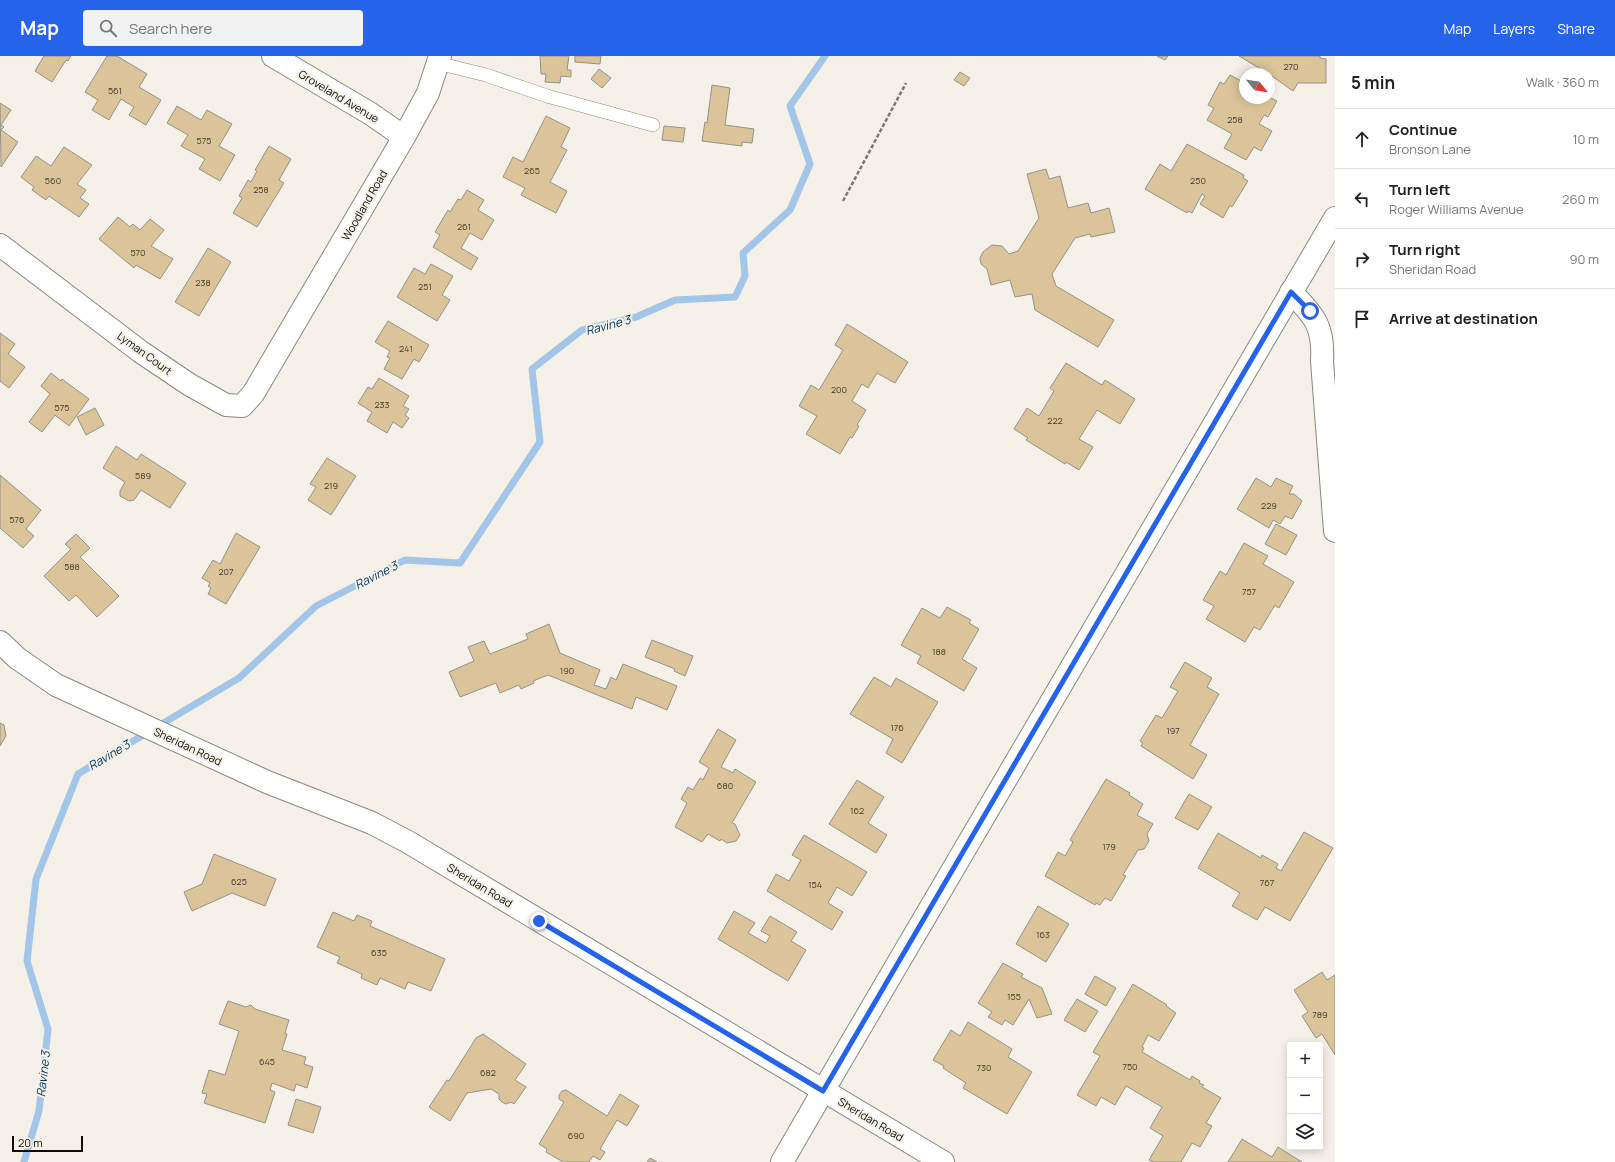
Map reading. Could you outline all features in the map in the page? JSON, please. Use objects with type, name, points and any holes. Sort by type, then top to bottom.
[{"type":"street","name":"Groveland Avenue","points":[[273,56],[371,114],[404,137]]},
{"type":"street","name":"Woodland Road","points":[[279,350],[404,137],[428,93],[439,60]]},
{"type":"street","points":[[782,1162],[1335,218]]},
{"type":"street","name":"Lyman Court","points":[[0,245],[142,352],[190,385],[226,405],[242,406],[253,394],[279,350]]},
{"type":"street","points":[[1291,292],[1310,311],[1317,324],[1323,341],[1322,361],[1335,531]]},
{"type":"street","name":"Sheridan Road","points":[[0,642],[17,658],[56,685],[267,782],[372,824],[408,842],[943,1162]]},
{"type":"lane","points":[[439,60],[547,96],[653,125]]},
{"type":"path","points":[[843,201],[906,83]]},
{"type":"building","points":[[44,56],[71,56],[68,61],[66,60],[52,82],[35,71]]},
{"type":"building","points":[[107,56],[117,56],[147,74],[139,87],[161,100],[146,125],[129,115],[134,107],[121,99],[109,120],[92,110],[98,100],[85,92]]},
{"type":"building","points":[[540,56],[569,56],[567,70],[571,70],[571,77],[561,76],[560,83],[545,82],[546,74],[541,74]]},
{"type":"building","points":[[575,56],[601,56],[600,64],[575,62]]},
{"type":"building","points":[[1157,56],[1168,56],[1165,60]]},
{"type":"building","points":[[1239,56],[1320,56],[1320,58],[1326,59],[1326,83],[1298,83],[1293,91],[1275,78],[1275,68],[1259,68]]},
{"type":"building","points":[[599,69],[611,78],[602,88],[591,79]]},
{"type":"building","points":[[960,72],[970,78],[964,86],[954,80]]},
{"type":"building","points":[[1230,75],[1239,80],[1239,104],[1275,104],[1275,100],[1277,101],[1268,117],[1264,115],[1259,124],[1272,131],[1261,151],[1254,147],[1246,160],[1224,148],[1232,134],[1207,120],[1214,108],[1208,105],[1220,82],[1224,84]]},
{"type":"building","points":[[712,85],[730,88],[725,125],[754,129],[752,143],[742,142],[742,146],[702,141],[705,122],[707,123]]},
{"type":"building","points":[[0,103],[11,110],[1,125],[4,127],[1,130],[18,142],[1,167]]},
{"type":"building","points":[[177,106],[201,120],[207,110],[232,124],[219,146],[235,155],[220,181],[199,169],[205,159],[181,146],[188,135],[167,123]]},
{"type":"building","points":[[546,116],[570,128],[561,147],[567,150],[550,182],[567,191],[556,213],[521,195],[525,188],[503,177],[513,157],[523,162]]},
{"type":"building","points":[[664,126],[685,128],[683,142],[662,140]]},
{"type":"building","points":[[1187,144],[1244,175],[1243,178],[1248,181],[1232,207],[1230,205],[1223,218],[1200,204],[1205,196],[1202,194],[1192,213],[1188,211],[1187,213],[1145,189],[1160,164],[1171,171]]},
{"type":"building","points":[[269,146],[291,159],[279,180],[284,183],[257,227],[233,213],[242,198],[239,196],[248,180],[251,182],[257,171],[255,170]]},
{"type":"building","points":[[64,147],[92,165],[77,184],[86,190],[80,198],[89,204],[79,217],[49,196],[46,200],[32,190],[34,187],[21,177],[36,156],[51,166]]},
{"type":"building","points":[[1046,169],[1049,179],[1060,176],[1068,208],[1088,203],[1091,213],[1109,208],[1115,232],[1091,237],[1090,234],[1075,238],[1052,274],[1056,286],[1114,320],[1098,347],[1035,310],[1032,294],[1015,297],[1010,280],[991,285],[987,269],[981,264],[980,258],[983,252],[992,245],[1002,246],[1009,254],[1018,251],[1039,218],[1027,174]]},
{"type":"building","points":[[467,190],[484,200],[478,210],[494,220],[482,240],[470,233],[461,248],[478,258],[471,270],[433,247],[440,235],[435,232],[448,210],[450,212],[458,199],[461,200]]},
{"type":"building","points":[[118,217],[130,227],[133,224],[140,230],[150,219],[164,230],[151,246],[173,259],[160,279],[136,265],[134,268],[99,239]]},
{"type":"building","points":[[208,248],[231,262],[199,316],[175,302]]},
{"type":"building","points":[[431,264],[453,276],[442,295],[450,300],[437,321],[397,297],[414,268],[425,274]]},
{"type":"building","points":[[388,321],[429,345],[419,362],[414,359],[402,379],[384,369],[390,358],[387,357],[390,351],[375,342]]},
{"type":"building","points":[[847,324],[908,362],[895,383],[877,373],[868,388],[862,384],[852,401],[866,410],[857,425],[859,426],[852,438],[850,437],[840,454],[806,434],[817,416],[799,406],[811,385],[819,390],[843,350],[835,345]]},
{"type":"building","points":[[0,333],[15,344],[8,354],[25,367],[9,388],[0,381]]},
{"type":"building","points":[[1066,363],[1102,385],[1105,380],[1135,399],[1120,424],[1097,410],[1079,439],[1093,447],[1079,470],[1066,462],[1065,464],[1026,440],[1028,438],[1014,429],[1027,408],[1039,416],[1054,391],[1050,388]]},
{"type":"building","points":[[51,373],[61,381],[62,379],[89,399],[69,426],[55,415],[42,432],[29,422],[50,394],[41,386]]},
{"type":"building","points":[[379,378],[409,396],[403,406],[409,409],[405,415],[409,418],[402,428],[393,422],[387,433],[367,421],[372,412],[358,403],[368,387],[372,389]]},
{"type":"building","points":[[95,408],[104,425],[86,435],[77,417]]},
{"type":"building","points":[[116,446],[137,460],[141,454],[186,483],[170,508],[141,490],[134,500],[129,501],[120,496],[120,491],[125,482],[103,468]]},
{"type":"building","points":[[327,458],[356,476],[331,515],[308,500],[316,487],[310,484]]},
{"type":"building","points":[[0,475],[41,510],[26,529],[34,536],[23,548],[0,528]]},
{"type":"building","points":[[1256,478],[1271,487],[1276,478],[1293,486],[1289,494],[1294,494],[1302,501],[1292,519],[1285,516],[1280,524],[1273,520],[1269,528],[1237,509]]},
{"type":"building","points":[[1276,524],[1297,535],[1286,555],[1265,544]]},
{"type":"building","points":[[236,533],[260,547],[226,604],[208,594],[211,588],[208,586],[210,583],[202,578],[213,560],[220,564]]},
{"type":"building","points":[[76,534],[90,548],[80,557],[119,596],[97,617],[76,595],[69,601],[44,576],[71,549],[65,544]]},
{"type":"building","points":[[1244,543],[1268,556],[1263,564],[1294,582],[1279,608],[1275,605],[1260,630],[1254,627],[1245,642],[1206,619],[1214,606],[1203,600],[1220,571],[1226,575]]},
{"type":"building","points":[[947,607],[971,620],[969,623],[979,629],[962,659],[977,668],[964,691],[917,663],[921,656],[901,645],[922,608],[940,618]]},
{"type":"building","points":[[549,624],[560,653],[600,670],[594,685],[606,689],[611,677],[616,680],[623,664],[677,686],[667,710],[636,697],[632,709],[548,675],[533,681],[534,683],[521,689],[519,685],[500,693],[496,683],[460,697],[449,672],[474,661],[468,647],[484,641],[490,654],[528,639],[526,634]]},
{"type":"building","points":[[652,640],[693,656],[685,676],[674,671],[675,669],[645,657]]},
{"type":"building","points":[[1185,662],[1212,678],[1207,687],[1219,694],[1190,745],[1207,755],[1193,779],[1141,746],[1143,743],[1140,741],[1156,715],[1162,718],[1178,691],[1170,687]]},
{"type":"building","points":[[874,677],[891,687],[896,678],[938,702],[902,763],[886,753],[893,739],[850,714]]},
{"type":"building","points":[[0,723],[4,725],[6,736],[0,746]]},
{"type":"building","points":[[718,729],[736,740],[721,767],[733,773],[735,769],[756,782],[732,823],[735,824],[740,835],[736,841],[727,843],[708,834],[702,842],[675,827],[687,803],[681,799],[688,787],[693,790],[700,778],[703,780],[709,768],[699,762]]},
{"type":"building","points":[[1106,779],[1130,793],[1129,795],[1143,804],[1137,815],[1153,824],[1147,834],[1149,841],[1144,849],[1138,850],[1123,875],[1126,876],[1111,901],[1105,898],[1100,905],[1096,903],[1095,905],[1045,876],[1058,852],[1065,856],[1073,842],[1070,840]]},
{"type":"building","points":[[857,780],[884,797],[868,823],[887,835],[876,853],[829,824]]},
{"type":"building","points":[[1189,794],[1212,807],[1198,830],[1175,818]]},
{"type":"building","points":[[1304,832],[1333,848],[1290,921],[1265,907],[1257,920],[1232,906],[1240,893],[1198,868],[1218,833],[1261,858],[1262,855],[1278,864],[1276,868],[1281,871]]},
{"type":"building","points":[[804,835],[867,872],[852,896],[837,887],[828,903],[843,912],[832,930],[767,891],[776,874],[789,881],[801,860],[792,855]]},
{"type":"building","points":[[214,854],[276,879],[265,906],[232,893],[192,911],[184,892],[202,884]]},
{"type":"building","points":[[1038,906],[1069,924],[1046,962],[1016,944]]},
{"type":"building","points":[[734,911],[755,923],[748,933],[766,943],[770,936],[761,931],[770,916],[797,932],[791,941],[806,950],[788,981],[718,939]]},
{"type":"building","points":[[333,912],[354,921],[357,915],[372,921],[370,926],[445,959],[431,991],[408,982],[405,989],[380,978],[377,985],[361,978],[362,974],[337,963],[340,957],[317,947]]},
{"type":"building","points":[[1003,963],[1023,974],[1021,977],[1042,988],[1052,1014],[1037,1018],[1029,999],[1013,1025],[1005,1020],[1002,1025],[988,1017],[992,1012],[978,1003]]},
{"type":"building","points":[[1322,972],[1327,980],[1335,975],[1335,1055],[1322,1034],[1316,1038],[1302,1016],[1308,1012],[1294,990]]},
{"type":"building","points":[[1095,976],[1116,988],[1106,1006],[1085,994]]},
{"type":"building","points":[[1133,984],[1167,1005],[1166,1006],[1176,1013],[1159,1041],[1148,1035],[1142,1047],[1144,1048],[1142,1052],[1190,1080],[1192,1076],[1200,1081],[1199,1083],[1204,1085],[1202,1087],[1221,1098],[1206,1123],[1212,1126],[1200,1147],[1192,1143],[1181,1162],[1153,1162],[1149,1160],[1163,1136],[1150,1128],[1162,1107],[1126,1086],[1115,1105],[1101,1097],[1096,1106],[1077,1095],[1100,1056],[1093,1052]]},
{"type":"building","points":[[1077,999],[1098,1011],[1085,1032],[1064,1020]]},
{"type":"building","points":[[228,1001],[246,1007],[251,1005],[255,1009],[289,1020],[285,1033],[287,1034],[282,1050],[306,1057],[304,1064],[313,1067],[307,1088],[296,1084],[294,1091],[272,1083],[270,1090],[275,1092],[265,1123],[204,1103],[207,1094],[202,1093],[209,1070],[225,1075],[239,1031],[219,1024]]},
{"type":"building","points":[[968,1022],[1012,1049],[1008,1057],[1032,1072],[1007,1114],[963,1088],[966,1083],[943,1068],[944,1066],[933,1060],[951,1030],[960,1036]]},
{"type":"building","points":[[483,1034],[526,1064],[515,1080],[526,1087],[514,1104],[511,1102],[506,1104],[502,1102],[499,1099],[499,1094],[491,1089],[467,1093],[450,1121],[429,1107],[447,1080],[449,1081],[476,1038]]},
{"type":"building","points":[[566,1090],[607,1116],[620,1094],[639,1106],[627,1126],[617,1120],[600,1149],[605,1152],[600,1160],[593,1156],[589,1162],[563,1162],[546,1152],[547,1149],[539,1144],[564,1102],[559,1099],[559,1095],[562,1091]]},
{"type":"building","points":[[296,1099],[321,1107],[313,1133],[288,1125]]},
{"type":"building","points":[[1242,1139],[1272,1157],[1278,1147],[1302,1162],[1228,1162]]},
{"type":"building","points":[[650,1158],[657,1162],[647,1162]]},
{"type":"waterway","name":"Ravine 3","points":[[24,1162],[39,1111],[48,1029],[27,961],[36,879],[78,774],[239,678],[316,606],[405,560],[460,563],[540,442],[532,369],[582,330],[636,317],[675,300],[735,297],[745,276],[743,253],[790,210],[810,164],[790,106],[825,56]]},
{"type":"route","points":[[539,921],[823,1091],[1113,597],[1187,467],[1291,292],[1310,311]]}]
